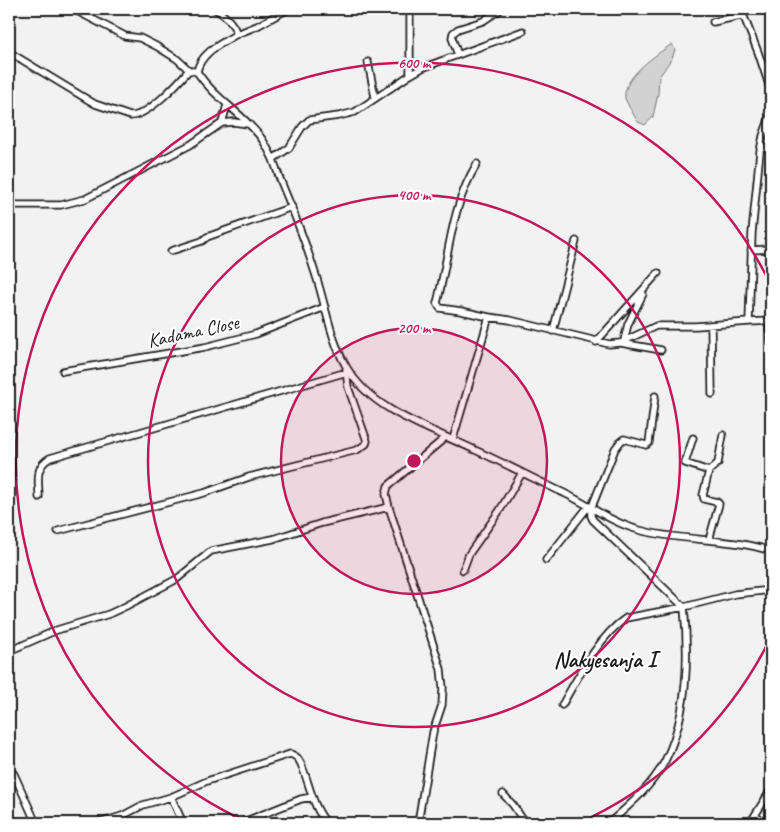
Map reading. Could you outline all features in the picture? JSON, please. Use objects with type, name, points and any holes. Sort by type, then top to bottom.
[{"type":"street","points":[[58,531],[204,493],[249,477],[358,450],[367,441],[348,386],[346,370],[324,308],[317,279],[292,207],[273,159],[263,140],[249,124],[210,90],[197,72],[188,70],[177,59],[156,46],[140,38],[125,36],[73,9]]},
{"type":"street","points":[[214,9],[229,20],[235,27],[237,34]]},
{"type":"street","points":[[197,72],[202,59],[214,49],[237,34],[258,26],[288,9]]},
{"type":"street","points":[[410,9],[410,75]]},
{"type":"street","points":[[458,55],[452,33],[458,29],[483,22],[501,9]]},
{"type":"street","points":[[713,22],[744,17],[771,91]]},
{"type":"street","points":[[273,159],[289,148],[302,127],[309,120],[355,112],[375,97],[422,68],[523,31]]},
{"type":"street","points":[[9,52],[95,104],[130,116],[142,114],[168,92],[188,70]]},
{"type":"street","points":[[368,62],[375,97]]},
{"type":"street","points":[[222,123],[227,105]]},
{"type":"street","points":[[749,322],[751,250],[761,147],[771,114]]},
{"type":"street","points":[[9,205],[61,205],[85,199],[190,145],[222,123],[249,124]]},
{"type":"street","points":[[761,147],[771,149]]},
{"type":"street","points":[[477,164],[463,192],[456,215],[437,303],[440,308],[445,310],[461,310],[489,318],[510,320],[609,344],[622,342],[656,326],[770,321],[771,344]]},
{"type":"street","points":[[171,251],[292,207]]},
{"type":"street","points":[[553,331],[576,241]]},
{"type":"street","points":[[751,250],[771,249]]},
{"type":"street","points":[[596,342],[658,273],[637,303],[622,342]]},
{"type":"street","name":"Kadama Close","points":[[63,371],[205,347],[256,334],[324,308]]},
{"type":"street","points":[[418,823],[433,732],[442,705],[443,688],[441,669],[389,507],[386,490],[388,486],[450,438],[489,318]]},
{"type":"street","points":[[711,325],[712,394]]},
{"type":"street","points":[[622,342],[660,350]]},
{"type":"street","points":[[346,370],[377,399],[407,419],[571,497],[621,525],[663,535],[709,540],[771,551]]},
{"type":"street","points":[[39,497],[40,464],[50,458],[346,370]]},
{"type":"street","points":[[546,560],[589,508],[615,449],[621,441],[624,439],[646,445],[649,443],[655,396]]},
{"type":"street","points":[[709,540],[719,504],[703,497],[709,471],[718,463],[723,435]]},
{"type":"street","points":[[693,438],[685,462],[709,471]]},
{"type":"street","points":[[462,570],[469,554],[500,510],[522,473]]},
{"type":"street","points":[[9,651],[58,630],[109,614],[126,606],[177,579],[211,551],[273,539],[322,523],[389,507]]},
{"type":"street","points":[[589,508],[593,520],[684,608],[687,638],[683,702],[665,761],[642,793],[609,823]]},
{"type":"street","points":[[562,705],[603,640],[618,623],[626,618],[684,608],[736,594],[771,590]]},
{"type":"street","points":[[99,823],[122,816],[143,805],[171,797],[207,780],[290,754],[295,756],[301,764],[312,797],[327,823]]},
{"type":"street","points":[[9,776],[14,774],[36,823]]},
{"type":"street","points":[[750,823],[771,790]]},
{"type":"street","points":[[503,794],[525,823]]},
{"type":"street","points":[[171,797],[183,823]]},
{"type":"street","points":[[241,823],[301,799],[312,797]]},
{"type":"street","points":[[756,815],[762,823]]},
{"type":"shaded area","points":[[672,44],[675,50],[659,77],[658,94],[653,117],[645,125],[638,122],[631,110],[625,98],[626,90],[629,82],[642,67]]},
{"type":"district","name":"Nakyesanja I","points":[[605,659]]}]
